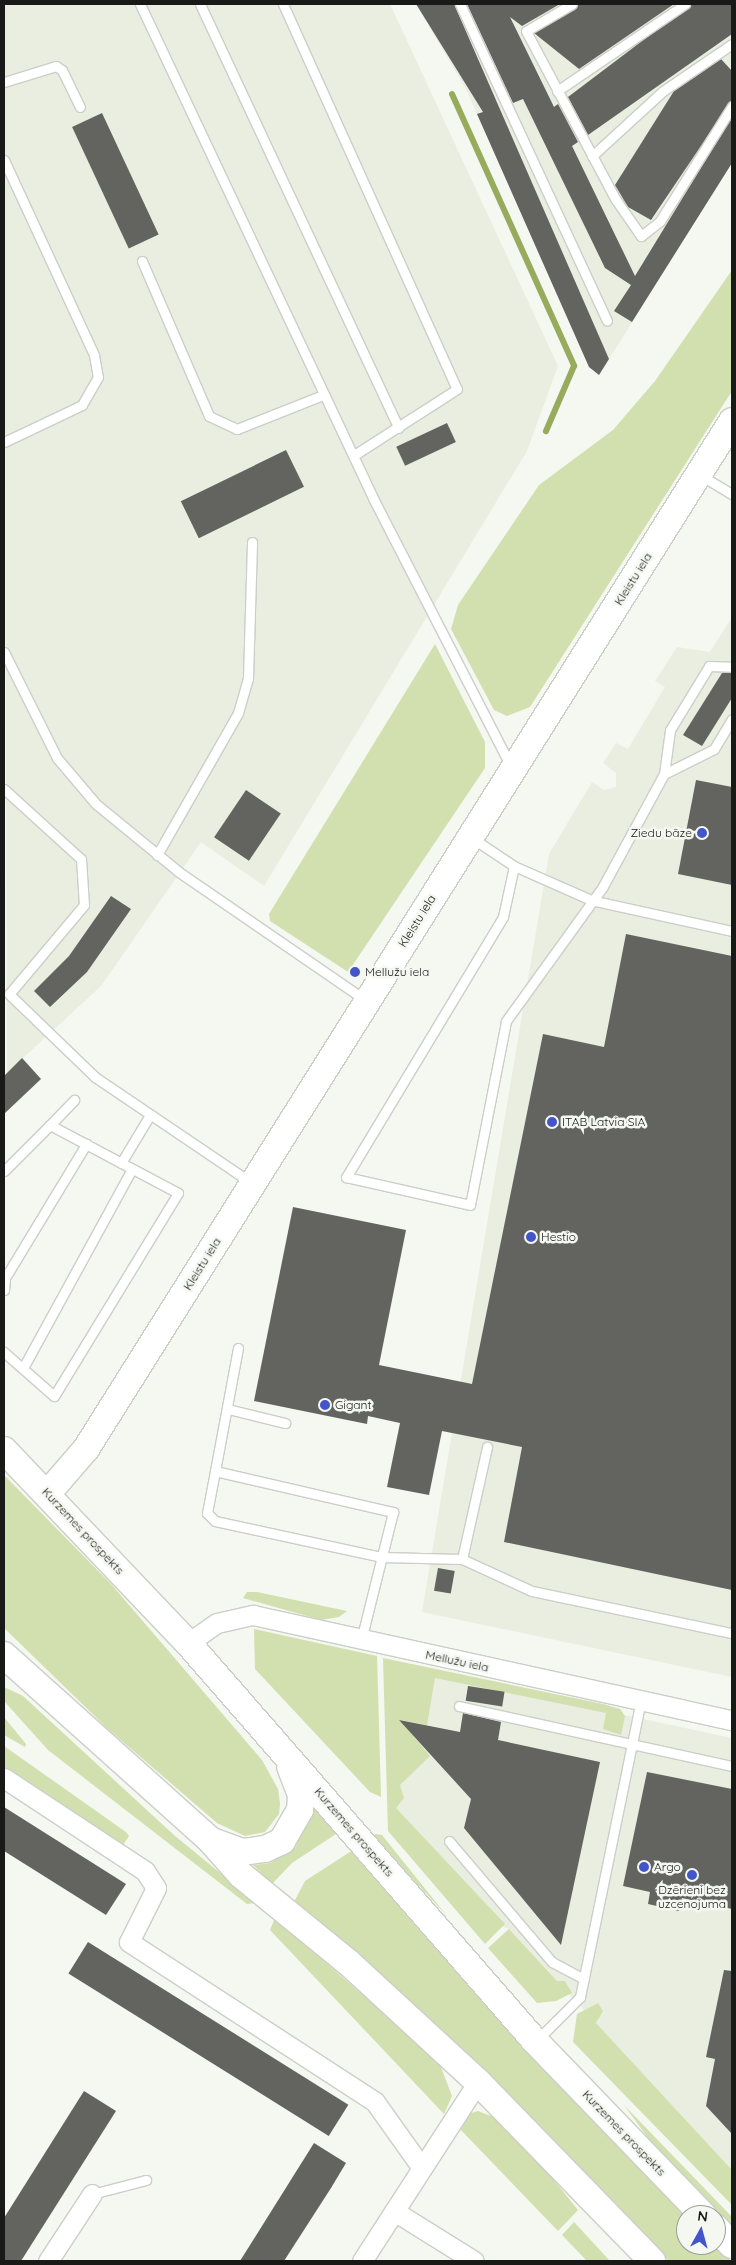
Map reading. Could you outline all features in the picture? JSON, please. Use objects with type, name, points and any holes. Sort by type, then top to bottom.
[{"type":"main road","name":"Kleistu iela","points":[[48,1493],[86,1449],[732,421]]},
{"type":"main road","name":"Kurzemes prospekts","points":[[4,1450],[48,1493],[188,1643],[288,1762],[322,1794],[536,2041],[693,2205]]},
{"type":"main road","points":[[8,1664],[211,1841],[241,1874],[349,1963],[478,2082],[652,2261]]},
{"type":"main road","points":[[211,1841],[243,1852],[265,1849],[282,1841],[296,1823],[301,1795],[288,1762]]},
{"type":"street","name":"Mellužu iela","points":[[188,1643],[217,1623],[253,1615],[732,1720]]},
{"type":"street","points":[[4,1778],[145,1871],[156,1888],[129,1942],[375,2102],[422,2168]]},
{"type":"street","points":[[362,2261],[478,2082]]},
{"type":"street","points":[[48,2261],[92,2194]]},
{"type":"street","points":[[394,2211],[474,2261]]},
{"type":"lane","points":[[140,4],[323,395],[500,754],[512,770]]},
{"type":"lane","points":[[200,4],[399,428]]},
{"type":"lane","points":[[283,4],[457,389],[399,428],[354,455]]},
{"type":"lane","points":[[460,4],[607,320]]},
{"type":"lane","points":[[572,4],[526,30],[592,156],[641,236],[660,221],[732,106]]},
{"type":"lane","points":[[557,91],[685,4]]},
{"type":"lane","points":[[592,156],[663,91],[732,44]]},
{"type":"lane","points":[[4,82],[56,66],[62,70],[80,108]]},
{"type":"lane","points":[[4,160],[94,355],[98,378],[82,405],[4,442]]},
{"type":"lane","points":[[142,260],[209,416],[237,430],[323,395]]},
{"type":"lane","points":[[699,474],[732,494]]},
{"type":"lane","points":[[157,855],[238,713],[248,678],[252,542]]},
{"type":"lane","points":[[4,652],[44,736],[75,782],[157,855],[367,1001]]},
{"type":"lane","points":[[514,866],[503,917],[346,1177],[470,1205],[506,1021],[591,900],[664,774],[670,730],[709,666],[732,667]]},
{"type":"lane","points":[[664,774],[714,749],[732,719]]},
{"type":"lane","points":[[4,789],[81,859],[84,905],[9,994],[95,1077],[253,1183]]},
{"type":"lane","points":[[470,837],[514,866],[591,900],[732,931]]},
{"type":"lane","points":[[4,1171],[74,1100]]},
{"type":"lane","points":[[121,1163],[150,1115]]},
{"type":"lane","points":[[4,1352],[54,1396],[178,1192],[50,1124]]},
{"type":"lane","points":[[4,1290],[5,1278],[86,1144]]},
{"type":"lane","points":[[23,1368],[132,1169]]},
{"type":"lane","points":[[238,1348],[207,1513],[215,1521],[382,1557],[462,1559],[532,1591],[732,1633]]},
{"type":"lane","points":[[228,1409],[286,1422]]},
{"type":"lane","points":[[462,1559],[487,1447]]},
{"type":"lane","points":[[215,1471],[386,1508],[393,1512],[393,1520],[361,1640]]},
{"type":"lane","points":[[536,2041],[580,1997],[641,1700]]},
{"type":"lane","points":[[459,1706],[631,1746],[732,1766]]},
{"type":"lane","points":[[449,1841],[552,1962],[584,1980]]},
{"type":"lane","points":[[92,2194],[146,2180]]},
{"type":"shaded area","points":[[4,4],[390,4],[558,366],[527,451],[264,886],[201,842],[101,986],[23,1058],[41,1079],[7,1111]]},
{"type":"shaded area","points":[[416,4],[732,4],[732,163],[599,375],[589,367],[467,91]]},
{"type":"shaded area","points":[[732,617],[732,1677],[422,1612],[549,854],[592,782],[604,790],[616,787],[616,773],[603,763],[616,743],[628,749],[665,687],[655,681],[677,647],[710,652]]},
{"type":"shaded area","points":[[395,1666],[732,1738],[732,2170],[509,1929],[501,1926],[394,1812]]},
{"type":"green space","points":[[732,270],[732,391],[530,707],[507,716],[494,710],[451,629],[458,605],[539,485],[613,430],[655,381]]},
{"type":"green space","points":[[435,644],[485,742],[485,768],[348,972],[270,921],[269,914]]},
{"type":"green space","points":[[4,1475],[111,1584],[262,1760],[278,1789],[280,1803],[279,1814],[265,1832],[245,1836],[217,1823],[107,1728],[4,1628]]},
{"type":"green space","points":[[247,1592],[257,1592],[347,1611],[339,1617],[321,1620],[243,1598]]},
{"type":"green space","points":[[254,1629],[377,1656],[381,1797],[370,1792],[255,1669]]},
{"type":"green space","points":[[383,1658],[603,1704],[620,1709],[625,1716],[621,1735],[603,1729],[606,1713],[435,1678],[427,1725],[400,1720],[430,1756],[400,1785],[404,1798],[396,1808],[505,1924],[485,1944],[388,1831]]},
{"type":"green space","points":[[4,1687],[23,1696],[175,1836],[257,1903],[247,1904],[48,1750],[4,1701]]},
{"type":"green space","points":[[4,1717],[26,1744],[25,1747],[4,1735]]},
{"type":"green space","points":[[4,1746],[126,1832],[129,1836],[121,1848],[4,1772]]},
{"type":"green space","points":[[314,1807],[339,1832],[292,1863],[272,1884],[253,1865],[270,1863],[295,1848]]},
{"type":"green space","points":[[375,1834],[382,1835],[447,1916],[374,1837]]},
{"type":"green space","points":[[353,1850],[522,2044],[676,2205],[676,2255],[725,2255],[731,2261],[669,2261],[578,2166],[294,1902],[305,1881]]},
{"type":"green space","points":[[275,1918],[439,2062],[452,2096],[444,2114],[270,1930]]},
{"type":"green space","points":[[509,1929],[557,1981],[565,1981],[572,1993],[556,2001],[537,2003],[488,1948]]},
{"type":"green space","points":[[598,2003],[603,2011],[596,2023],[732,2170],[731,2204],[573,2042],[577,2014]]},
{"type":"green space","points":[[624,2105],[720,2205],[709,2205],[657,2150]]},
{"type":"green space","points":[[478,2111],[496,2118],[532,2153],[578,2210],[558,2231],[458,2127],[468,2114]]},
{"type":"green space","points":[[726,2211],[732,2217],[732,2229],[726,2223]]},
{"type":"green space","points":[[574,2222],[610,2261],[587,2261],[562,2235]]},
{"type":"building","points":[[416,4],[454,4],[609,359],[599,375],[589,367],[477,114],[483,112]]},
{"type":"building","points":[[467,4],[560,4],[522,26],[510,17],[554,107],[558,104],[578,142],[572,146],[635,276],[732,117],[732,163],[632,322],[614,311],[631,285],[605,268],[523,99],[513,103]]},
{"type":"building","points":[[578,4],[674,4],[579,69],[534,33]]},
{"type":"building","points":[[691,4],[732,4],[732,34],[588,135],[568,97]]},
{"type":"building","points":[[721,59],[732,71],[732,100],[651,220],[628,207],[615,185],[674,91]]},
{"type":"building","points":[[102,113],[159,234],[129,248],[72,127]]},
{"type":"building","points":[[447,423],[456,442],[405,466],[396,447]]},
{"type":"building","points":[[286,450],[304,487],[199,538],[181,501]]},
{"type":"building","points":[[722,673],[732,673],[732,698],[702,746],[683,735]]},
{"type":"building","points":[[696,780],[732,787],[732,885],[678,874]]},
{"type":"building","points":[[246,790],[281,813],[249,861],[214,837]]},
{"type":"building","points":[[111,896],[131,909],[87,972],[50,1007],[34,991],[69,956]]},
{"type":"building","points":[[626,934],[732,956],[732,1590],[504,1542],[522,1447],[442,1431],[429,1495],[387,1487],[400,1423],[368,1416],[367,1424],[254,1401],[293,1207],[406,1230],[379,1365],[472,1384],[543,1034],[604,1047]]},
{"type":"building","points":[[22,1058],[41,1079],[4,1114],[4,1076]]},
{"type":"building","points":[[438,1568],[455,1571],[451,1594],[434,1591]]},
{"type":"building","points":[[468,1686],[505,1692],[502,1707],[466,1701]]},
{"type":"building","points":[[463,1713],[501,1722],[498,1740],[600,1762],[561,1945],[464,1828],[471,1799],[399,1720],[460,1732]]},
{"type":"building","points":[[647,1772],[732,1789],[732,1909],[682,1898],[679,1911],[648,1904],[650,1892],[623,1886]]},
{"type":"building","points":[[4,1807],[126,1884],[106,1915],[4,1851]]},
{"type":"building","points":[[88,1942],[348,2105],[329,2136],[68,1973]]},
{"type":"building","points":[[724,1970],[732,1971],[732,2134],[706,2106],[715,2059],[706,2057]]},
{"type":"building","points":[[84,2091],[116,2111],[21,2261],[4,2261],[4,2218]]},
{"type":"building","points":[[314,2143],[346,2163],[331,2188],[284,2261],[240,2261]]},
{"type":"waterway","points":[[452,94],[574,366],[546,431]]},
{"type":"place","name":"Ziedu bāze","points":[[702,833]]},
{"type":"place","name":"Mellužu iela","points":[[355,972]]},
{"type":"place","name":"ITAB Latvia SIA","points":[[552,1122]]},
{"type":"place","name":"Hestio","points":[[531,1237]]},
{"type":"place","name":"Gigant","points":[[325,1405]]},
{"type":"place","name":"Argo","points":[[644,1867]]},
{"type":"place","name":"Dzērieni bez uzcenojuma","points":[[692,1875]]}]
